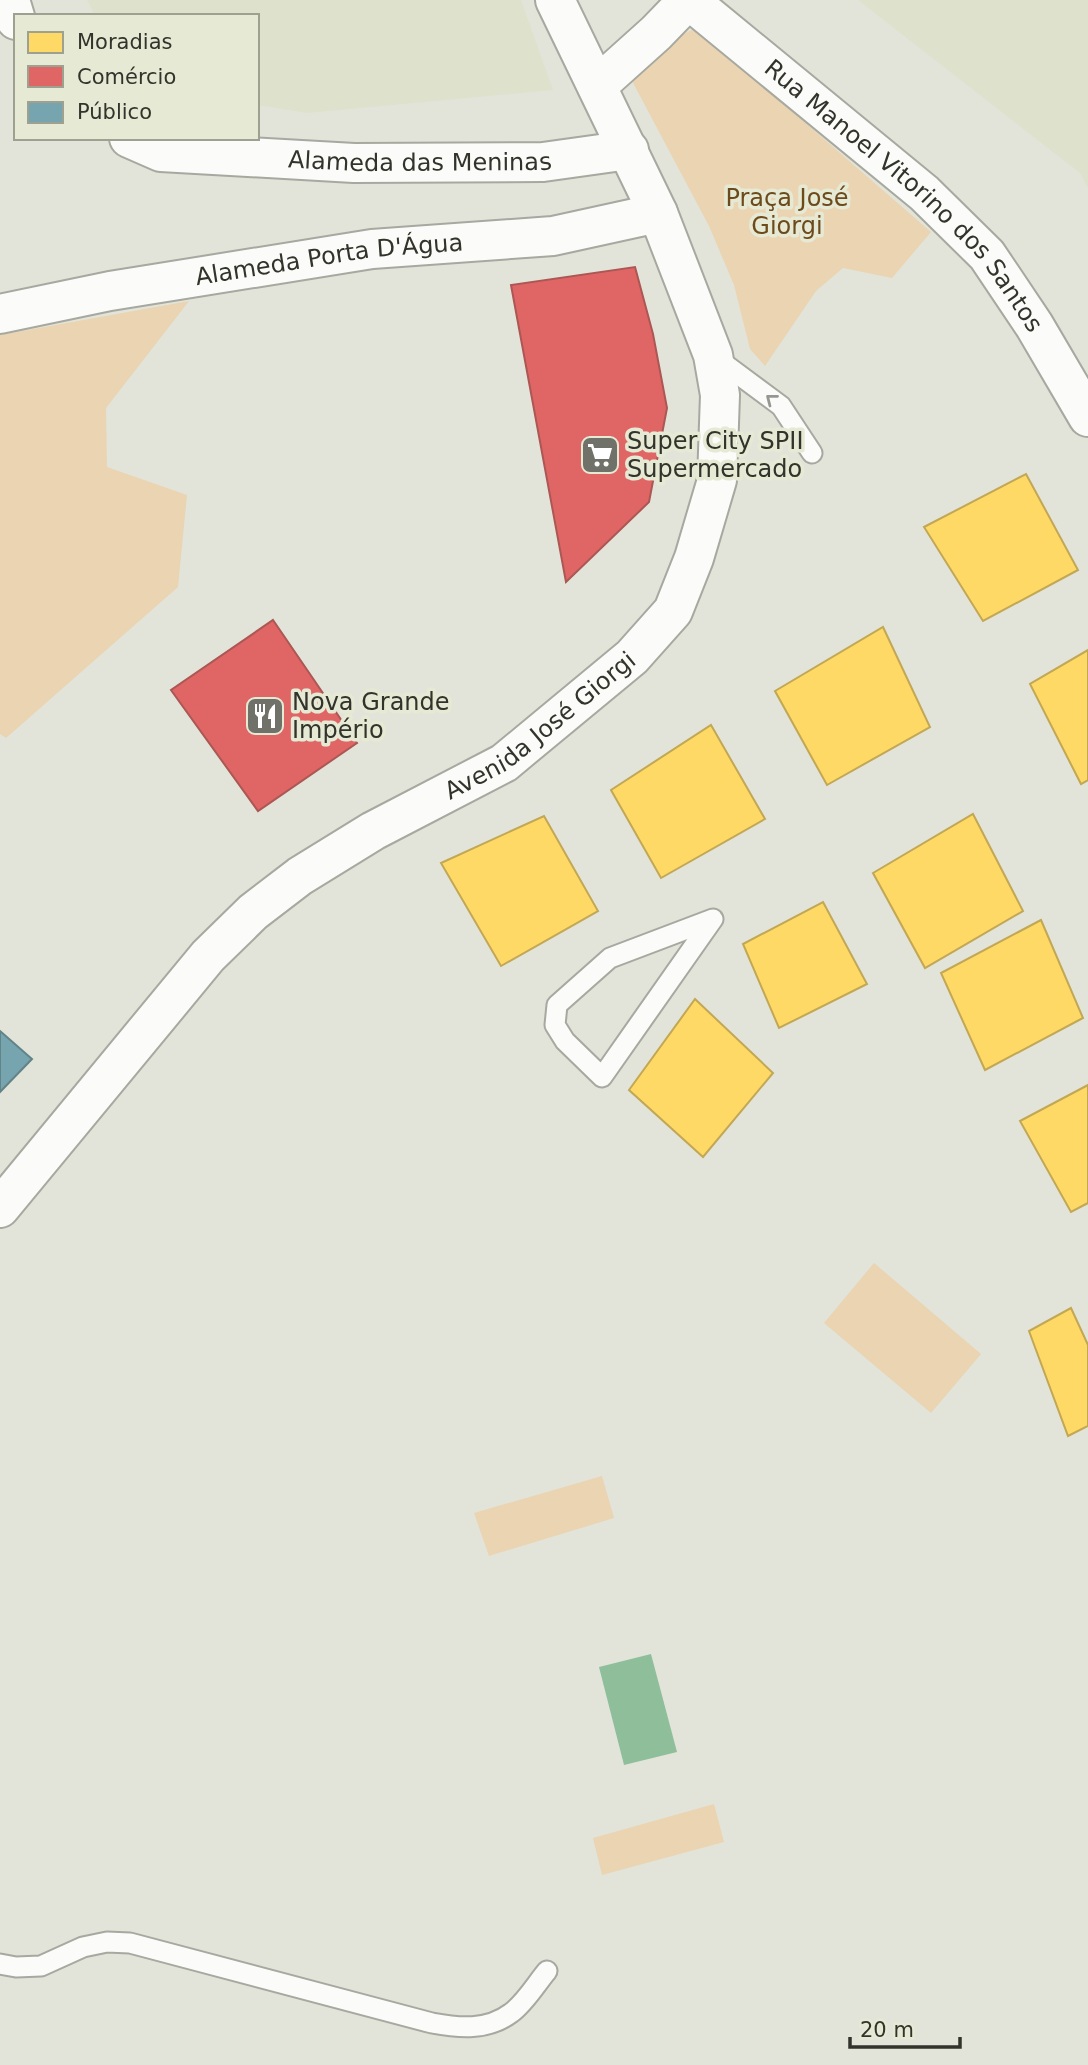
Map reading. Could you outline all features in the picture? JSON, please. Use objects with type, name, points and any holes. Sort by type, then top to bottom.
[{"type":"street","name":"Avenida José Giorgi","points":[[0,1208],[208,956],[253,912],[300,876],[373,831],[504,763],[632,657],[673,611],[694,558],[716,480],[720,395],[713,355],[658,213],[555,0]]},
{"type":"street","points":[[597,86],[689,0]]},
{"type":"street","name":"Rua Manoel Vitorino dos Santos","points":[[689,0],[924,193],[987,255],[1034,325],[1088,417]]},
{"type":"street","name":"Alameda das Meninas","points":[[134,140],[161,152],[354,163],[543,162],[629,150]]},
{"type":"street","name":"Alameda Porta D'Água","points":[[0,314],[110,292],[372,250],[553,236],[658,213]]},
{"type":"lane","points":[[713,355],[781,406],[812,453]]},
{"type":"lane","points":[[713,919],[673,975],[602,1077],[565,1041],[555,1025],[557,1005],[610,958],[713,919]]},
{"type":"lane","points":[[0,1964],[41,1966],[83,1947],[107,1942],[130,1943],[432,2023],[461,2028],[485,2026],[512,2013],[547,1971]]},
{"type":"shaded area","points":[[87,0],[521,0],[553,90],[307,113],[259,105],[259,14],[94,14]]},
{"type":"shaded area","points":[[858,0],[1088,0],[1088,188],[1080,173]]},
{"type":"shaded area","points":[[651,1654],[677,1752],[624,1765],[599,1667]]},
{"type":"green space","name":"Praça José Giorgi","points":[[696,28],[931,232],[892,278],[843,268],[816,291],[765,366],[750,349],[734,285],[709,226],[631,79],[634,57]]},
{"type":"green space","points":[[189,301],[106,408],[107,467],[187,495],[178,587],[6,738],[0,734],[0,335]]},
{"type":"green space","points":[[874,1263],[981,1354],[931,1413],[824,1323]]},
{"type":"green space","points":[[602,1476],[614,1518],[489,1556],[474,1513]]},
{"type":"green space","points":[[714,1804],[724,1842],[602,1875],[593,1838]]},
{"type":"building: Moradias","points":[[1026,474],[1078,570],[983,621],[924,527]]},
{"type":"building: Moradias","points":[[883,627],[930,727],[827,785],[775,691]]},
{"type":"building: Moradias","points":[[1088,650],[1088,780],[1081,784],[1030,684]]},
{"type":"building: Moradias","points":[[711,725],[765,819],[661,878],[611,790]]},
{"type":"building: Moradias","points":[[973,814],[1023,911],[925,968],[873,873]]},
{"type":"building: Moradias","points":[[544,816],[598,911],[501,966],[441,863]]},
{"type":"building: Moradias","points":[[823,902],[867,984],[779,1028],[743,944]]},
{"type":"building: Moradias","points":[[1041,920],[1083,1018],[985,1070],[941,973]]},
{"type":"building: Moradias","points":[[695,999],[773,1073],[703,1157],[629,1090]]},
{"type":"building: Moradias","points":[[1088,1085],[1088,1203],[1071,1212],[1020,1121]]},
{"type":"building: Moradias","points":[[1071,1308],[1088,1345],[1088,1426],[1068,1436],[1029,1331]]},
{"type":"building: Comércio","name":"Super City SPII Supermercado","points":[[635,267],[653,334],[667,408],[649,502],[566,582],[511,285]]},
{"type":"building: Comércio","name":"Nova Grande Império","points":[[273,620],[357,743],[258,811],[171,690]]},
{"type":"building: Público","points":[[0,1031],[32,1059],[0,1092]]},
{"type":"place","name":"Super City SPII Supermercado","points":[[600,455]]},
{"type":"place","name":"Nova Grande Império","points":[[265,716]]}]
